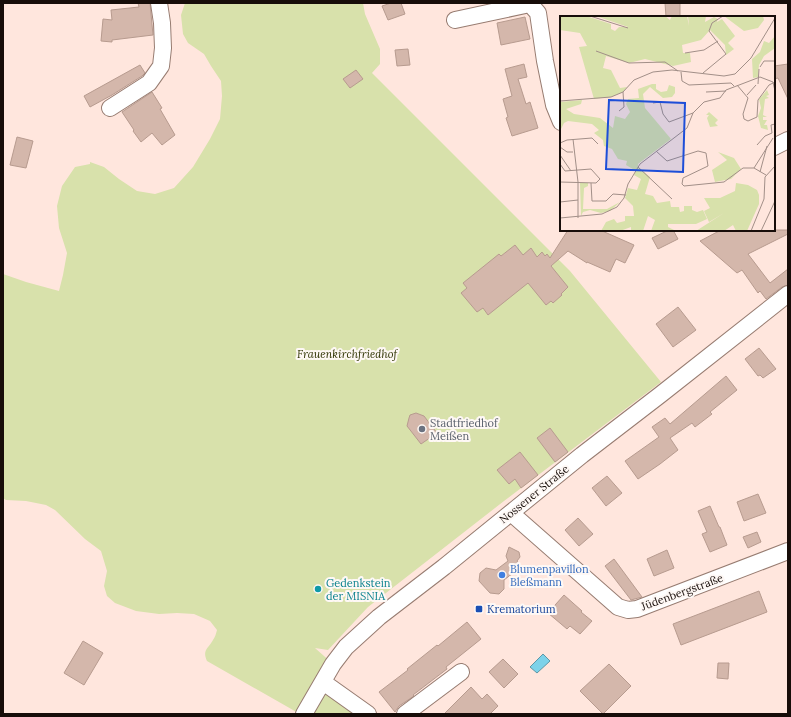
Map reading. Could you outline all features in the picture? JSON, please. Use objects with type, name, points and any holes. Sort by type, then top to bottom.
[{"type":"street","points":[[110,108],[149,83],[161,66],[163,48],[162,23],[159,3]]},
{"type":"street","points":[[455,20],[530,4],[538,13],[545,61],[554,105],[560,120]]},
{"type":"street","points":[[775,146],[788,140]]},
{"type":"street","name":"Nossener Straße","points":[[304,714],[334,664],[347,646],[379,617],[444,567],[582,455],[788,294]]},
{"type":"street","name":"Jüdenbergstraße","points":[[511,513],[618,607],[628,610],[637,608],[788,551]]},
{"type":"street","points":[[405,714],[461,672]]},
{"type":"street","points":[[323,682],[368,714]]},
{"type":"green space","name":"Frauenkirchfriedhof","points":[[185,3],[363,3],[365,14],[380,49],[380,64],[372,73],[570,271],[661,382],[504,501],[368,607],[328,650],[315,648],[333,664],[323,682],[368,714],[300,714],[207,661],[205,652],[217,630],[210,621],[194,614],[159,614],[136,611],[115,603],[107,596],[104,586],[107,571],[101,551],[85,539],[55,510],[46,505],[26,501],[6,500],[3,498],[3,274],[59,291],[67,253],[59,228],[57,206],[62,186],[75,167],[90,164],[90,162],[104,167],[137,191],[155,194],[174,188],[193,167],[220,119],[222,96],[221,81],[204,54],[188,43],[183,34],[181,15]]},
{"type":"water","points":[[543,654],[550,661],[537,673],[530,667]]},
{"type":"building","points":[[138,3],[150,3],[153,35],[112,40],[112,42],[101,41],[103,19],[112,20],[111,10],[139,7]]},
{"type":"building","points":[[391,3],[401,3],[405,14],[388,20],[382,6]]},
{"type":"building","points":[[665,3],[680,3],[680,16],[666,16]]},
{"type":"building","points":[[525,17],[530,39],[501,45],[497,23]]},
{"type":"building","points":[[408,49],[410,65],[397,66],[395,50]]},
{"type":"building","points":[[524,64],[527,77],[518,79],[526,104],[530,102],[538,128],[512,136],[506,118],[508,117],[503,99],[512,96],[505,69]]},
{"type":"building","points":[[788,64],[788,99],[778,78],[775,79],[775,66]]},
{"type":"building","points":[[140,65],[145,73],[142,76],[90,107],[84,96]]},
{"type":"building","points":[[356,70],[363,79],[350,88],[343,79]]},
{"type":"building","points":[[152,92],[162,108],[160,109],[175,135],[162,145],[152,133],[141,142],[122,112]]},
{"type":"building","points":[[17,137],[33,141],[26,168],[10,165]]},
{"type":"building","points":[[788,230],[788,234],[748,254],[770,283],[788,269],[788,285],[782,287],[766,299],[760,291],[758,293],[742,270],[737,273],[700,241],[719,231]]},
{"type":"building","points":[[567,231],[602,231],[634,245],[625,263],[616,259],[610,272],[587,263],[568,251],[551,266],[568,287],[553,303],[551,301],[546,305],[528,283],[488,315],[483,308],[477,312],[461,293],[467,288],[463,283],[499,254],[501,256],[515,245],[523,255],[531,248],[537,257],[542,252],[545,256],[547,254],[550,258]]},
{"type":"building","points":[[667,231],[674,231],[678,239],[658,249],[652,238]]},
{"type":"building","points":[[678,307],[696,330],[673,347],[656,324]]},
{"type":"building","points":[[759,348],[776,369],[763,378],[760,375],[758,376],[745,359]]},
{"type":"building","points":[[726,376],[737,390],[710,412],[712,414],[695,427],[692,423],[670,438],[678,450],[638,479],[625,461],[659,437],[652,427],[665,418],[670,424]]},
{"type":"building","name":"Stadtfriedhof Meißen","points":[[416,413],[424,416],[437,433],[421,444],[407,426],[410,415]]},
{"type":"building","points":[[550,428],[568,452],[555,462],[537,438]]},
{"type":"building","points":[[520,452],[538,475],[521,488],[515,479],[509,484],[497,470]]},
{"type":"building","points":[[607,476],[622,493],[606,506],[592,488]]},
{"type":"building","points":[[758,494],[766,513],[744,521],[737,502]]},
{"type":"building","points":[[710,506],[727,545],[710,552],[702,534],[707,532],[698,511]]},
{"type":"building","points":[[578,518],[593,534],[579,546],[565,530]]},
{"type":"building","points":[[757,532],[761,542],[748,548],[743,537]]},
{"type":"building","points":[[509,547],[519,552],[520,557],[517,561],[521,567],[504,580],[504,589],[499,594],[490,593],[479,581],[480,573],[486,568],[496,570],[508,561],[506,556]]},
{"type":"building","points":[[667,550],[674,568],[654,576],[647,559]]},
{"type":"building","points":[[614,559],[642,597],[631,600],[605,566]]},
{"type":"building","points":[[759,591],[767,612],[681,645],[673,624]]},
{"type":"building","points":[[564,595],[592,621],[580,634],[570,626],[567,629],[548,613]]},
{"type":"building","points":[[467,622],[481,639],[446,667],[447,669],[413,695],[414,696],[399,706],[395,712],[379,692]]},
{"type":"building","points":[[83,641],[103,653],[84,685],[64,673]]},
{"type":"building","points":[[503,659],[518,674],[504,688],[489,672]]},
{"type":"building","points":[[718,663],[729,663],[728,679],[717,678]]},
{"type":"building","points":[[609,664],[631,686],[603,714],[580,691]]},
{"type":"building","points":[[471,687],[482,699],[487,694],[498,706],[490,714],[444,714]]},
{"type":"place","name":"Stadtfriedhof Meißen","points":[[422,429]]},
{"type":"place","name":"Blumenpavillon Bleßmann","points":[[502,575]]},
{"type":"place","name":"Gedenkstein der MISNIA","points":[[318,589]]},
{"type":"place","name":"Krematorium","points":[[479,609]]}]
